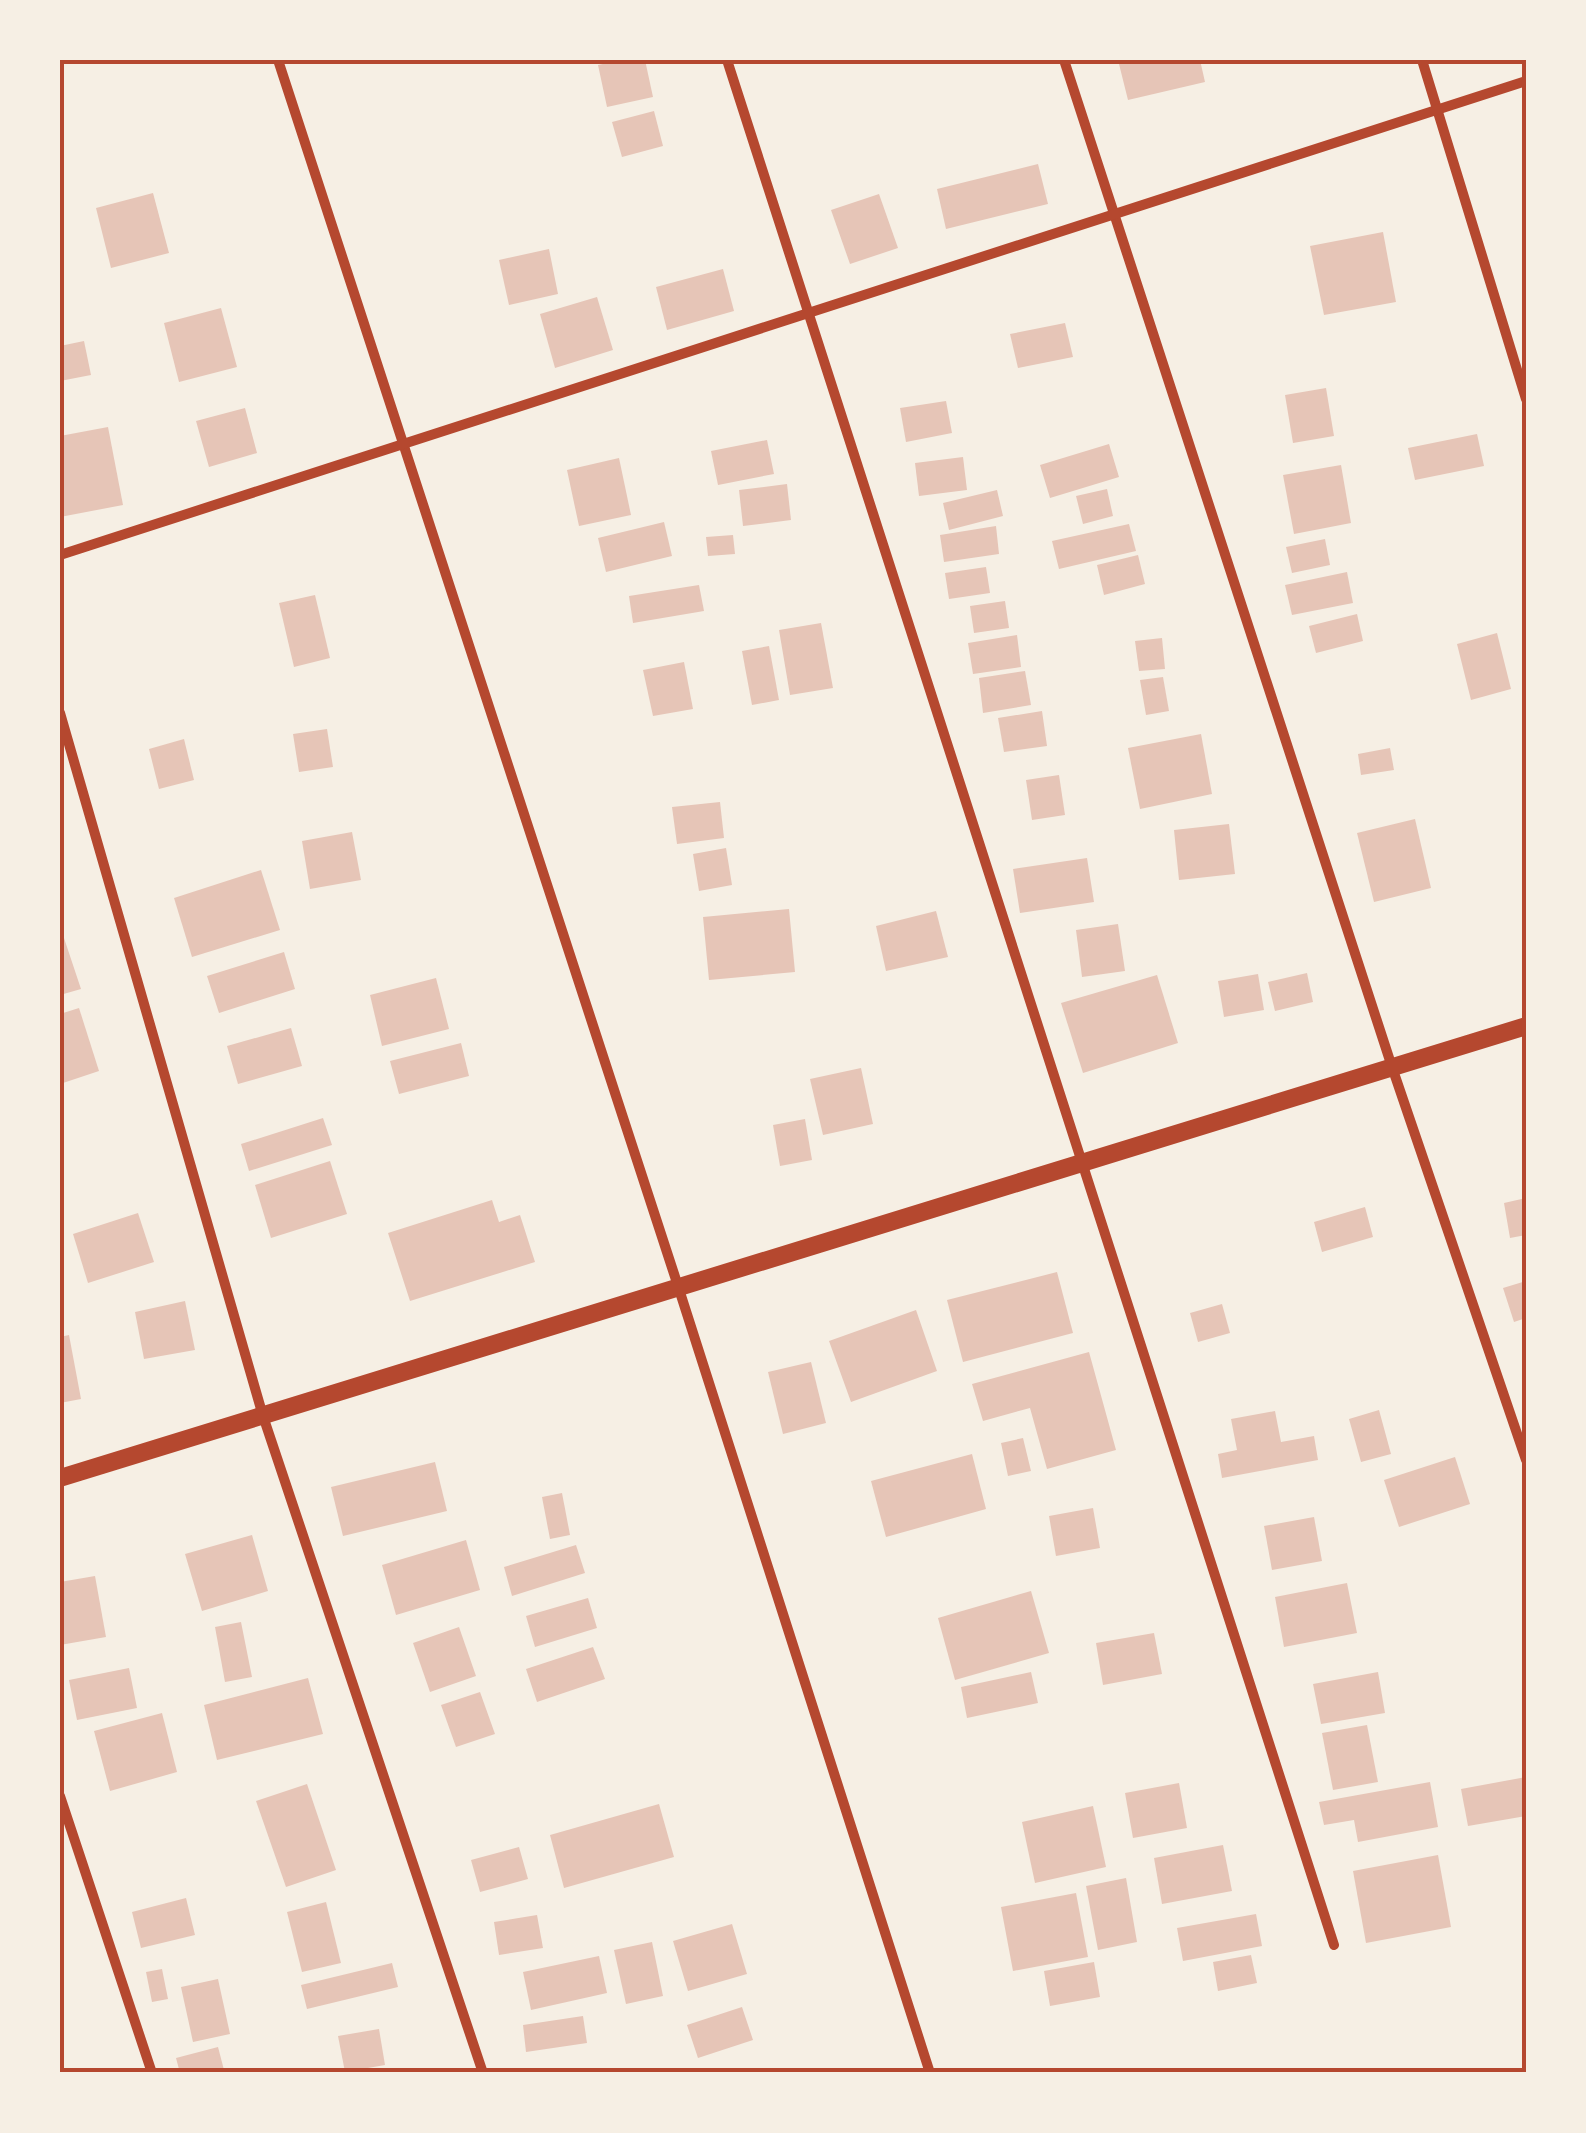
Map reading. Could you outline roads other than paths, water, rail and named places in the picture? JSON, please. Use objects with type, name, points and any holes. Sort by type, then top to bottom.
[{"type":"street","points":[[278,60],[930,2073]]},
{"type":"street","points":[[727,60],[1334,1945]]},
{"type":"street","points":[[1064,60],[1392,1067],[1526,1460]]},
{"type":"street","points":[[1422,60],[1526,399]]},
{"type":"street","points":[[60,555],[1526,81]]},
{"type":"street","points":[[60,713],[263,1416],[483,2073]]},
{"type":"street","points":[[60,1478],[1526,1026]]},
{"type":"street","points":[[60,1796],[152,2073]]}]
